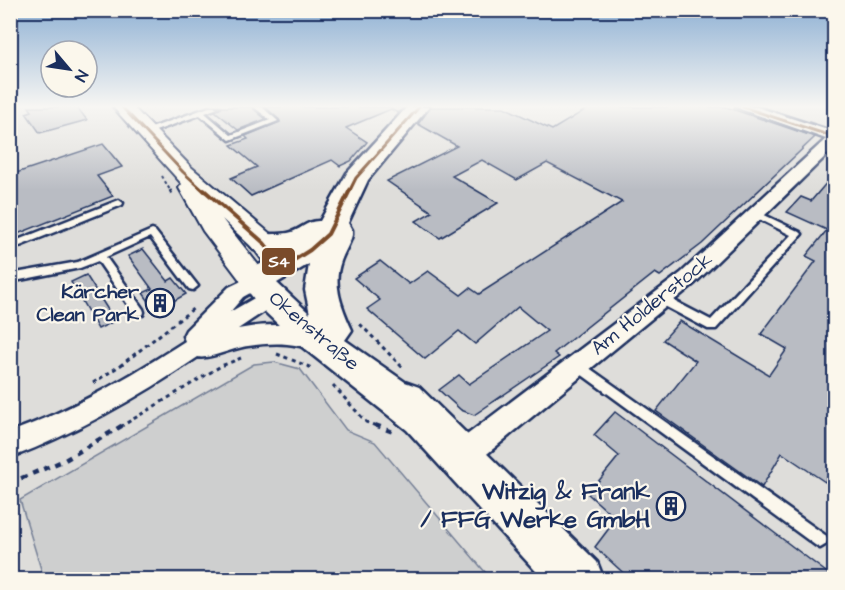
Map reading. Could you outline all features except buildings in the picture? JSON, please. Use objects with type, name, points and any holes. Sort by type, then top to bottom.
[{"type":"main road","name":"Okenstraße","points":[[146,135],[183,172],[273,274],[324,347],[409,425],[461,457],[579,579]]},
{"type":"main road","points":[[273,274],[310,250],[328,234],[356,178],[395,135]]},
{"type":"main road","name":"Okenstraße","points":[[183,172],[212,225],[273,274]]},
{"type":"main road","points":[[324,347],[322,267],[338,237],[339,216]]},
{"type":"main road","points":[[273,274],[322,267]]},
{"type":"street","name":"Am Holderstock","points":[[461,457],[688,278],[834,139]]},
{"type":"street","points":[[10,445],[46,434],[85,414],[166,364],[273,274]]},
{"type":"street","points":[[166,364],[219,343],[247,335],[299,335],[324,347]]},
{"type":"lane","points":[[226,135],[230,138],[239,135]]},
{"type":"lane","points":[[10,248],[119,203]]},
{"type":"lane","points":[[661,299],[712,326],[797,234],[756,214]]},
{"type":"lane","points":[[10,278],[80,265],[152,233],[193,286]]},
{"type":"lane","points":[[100,256],[139,312]]},
{"type":"lane","points":[[578,364],[820,540]]},
{"type":"path","points":[[92,384],[121,365],[194,308]]},
{"type":"path","points":[[268,353],[278,354],[324,347]]},
{"type":"path","points":[[10,483],[65,460],[221,366],[248,356]]},
{"type":"path","points":[[329,380],[366,422],[409,425]]},
{"type":"shaded area","points":[[10,135],[834,135],[834,579],[11,579]]},
{"type":"shaded area","points":[[274,362],[300,369],[346,430],[375,442],[491,579],[44,579],[20,500],[254,364]]},
{"type":"transit line","name":"S4","points":[[148,135],[183,172],[264,243],[283,267],[310,250],[328,234],[356,178],[395,135]]},
{"type":"transit line","name":"S4","points":[[827,135],[834,137]]},
{"type":"place","name":"Kärcher Clean Park","points":[[160,303]]},
{"type":"place","name":"Witzig & Frank / FFG Werke GmbH","points":[[671,506]]}]
